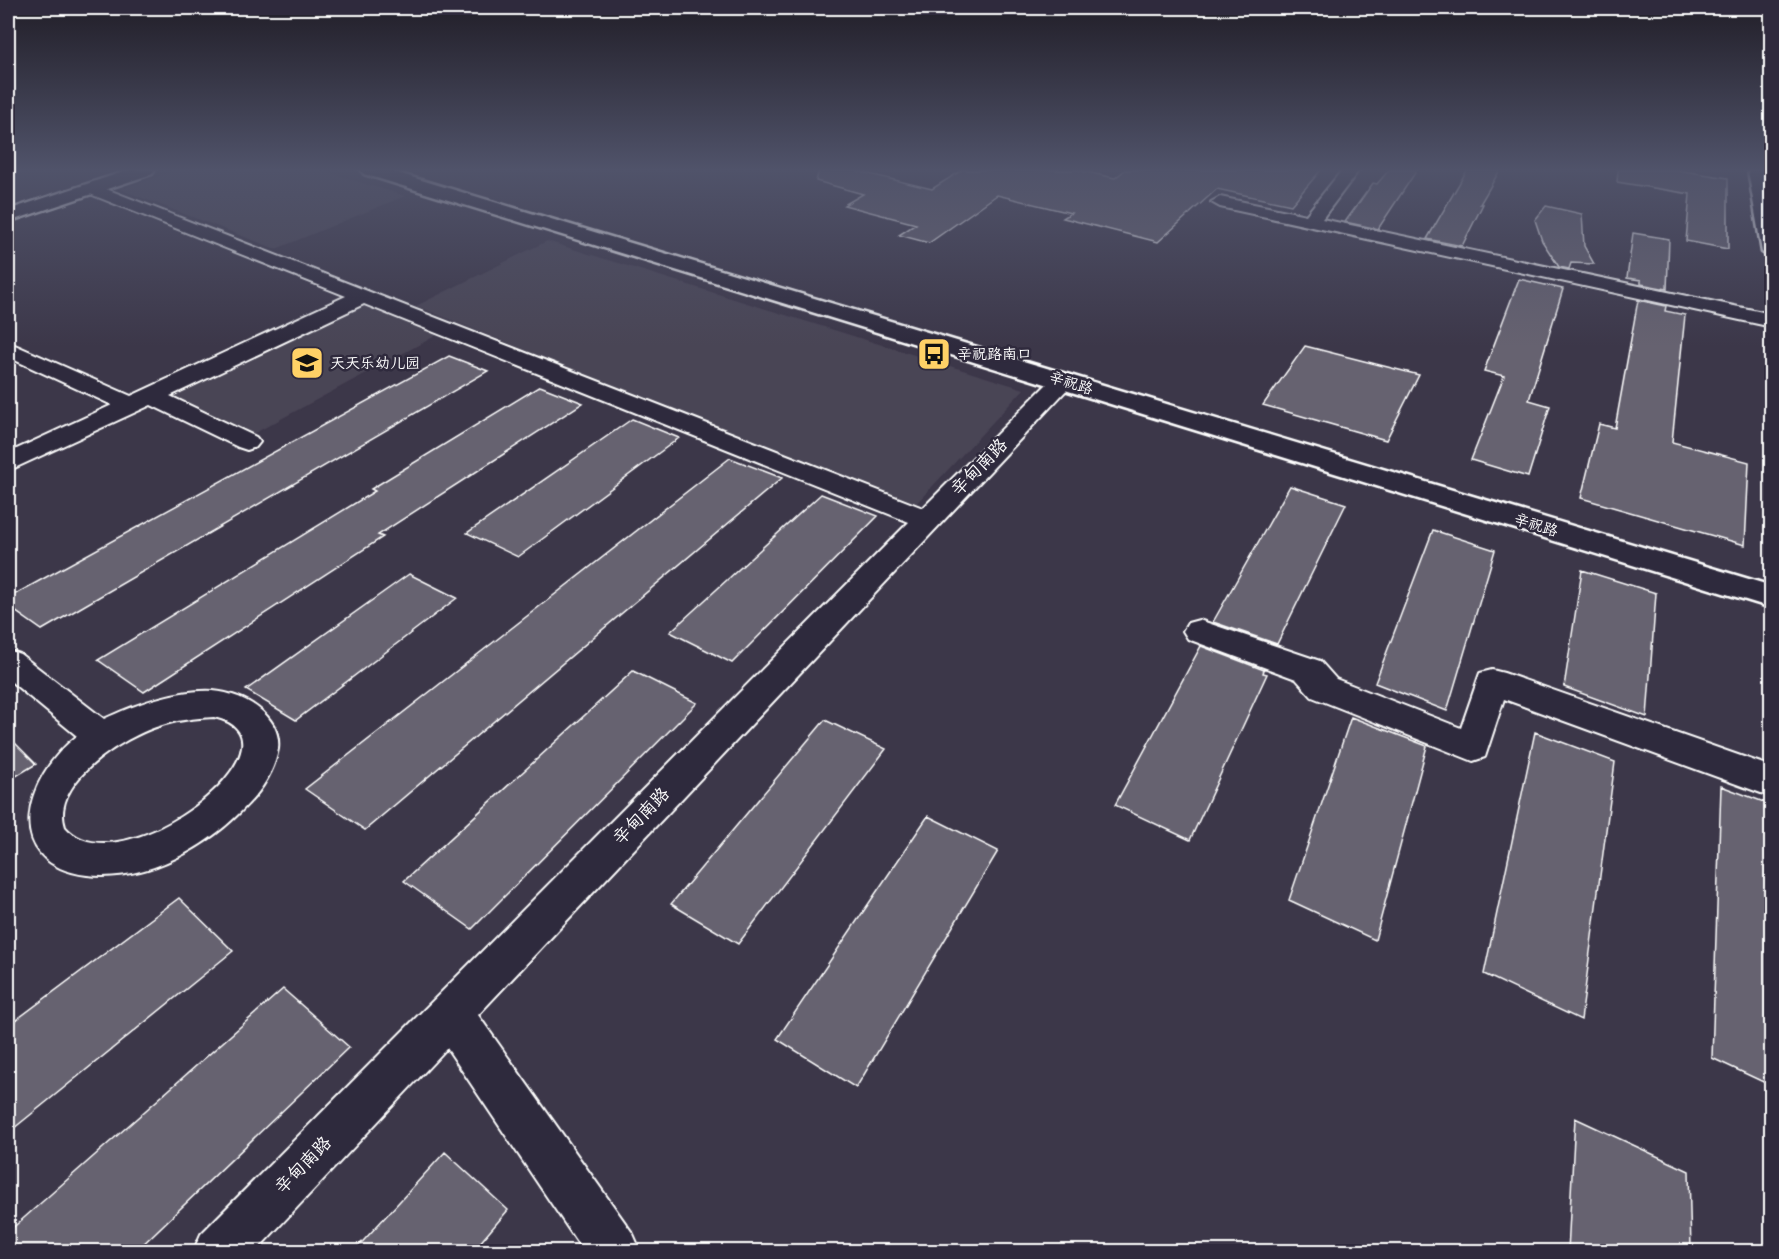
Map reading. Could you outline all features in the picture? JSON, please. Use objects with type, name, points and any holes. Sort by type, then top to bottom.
[{"type":"main road","name":"辛祝路","points":[[563,229],[1772,597]]},
{"type":"main road","points":[[1768,229],[1772,252]]},
{"type":"street","points":[[194,229],[928,520]]},
{"type":"street","points":[[1347,229],[1772,321]]},
{"type":"street","points":[[8,463],[363,296]]},
{"type":"street","points":[[8,349],[247,442]]},
{"type":"street","name":"辛甸南路","points":[[219,1251],[1063,381]]},
{"type":"street","points":[[1199,631],[1308,670],[1324,688],[1473,747],[1492,682],[1772,782]]},
{"type":"street","points":[[8,662],[103,738]]},
{"type":"street","points":[[214,704],[239,711],[255,725],[260,746],[253,771],[234,798],[204,823],[167,844],[127,856],[94,859],[67,853],[50,839],[43,820],[48,796],[64,772],[87,749],[103,738],[147,715],[182,705],[214,704]]},
{"type":"street","points":[[450,1014],[615,1251]]},
{"type":"shaded area","points":[[223,229],[325,229],[276,249]]},
{"type":"shaded area","points":[[547,241],[1024,389],[913,507],[416,306]]},
{"type":"shaded area","name":"天天乐幼儿园","points":[[361,303],[439,334],[253,434],[166,393]]},
{"type":"building","points":[[909,229],[949,229],[929,243],[899,235]]},
{"type":"building","points":[[1106,229],[1173,229],[1158,242]]},
{"type":"building","points":[[1433,229],[1471,229],[1462,246],[1427,239]]},
{"type":"building","points":[[1538,229],[1583,229],[1584,246],[1594,264],[1571,263],[1569,269],[1559,267],[1542,241]]},
{"type":"building","points":[[1687,229],[1728,229],[1728,249],[1686,241]]},
{"type":"building","points":[[1633,233],[1669,239],[1667,289],[1641,284],[1641,280],[1627,278]]},
{"type":"building","points":[[1519,279],[1563,289],[1529,400],[1550,406],[1528,477],[1471,460],[1504,376],[1484,371]]},
{"type":"building","points":[[1638,300],[1666,306],[1665,311],[1685,315],[1672,442],[1749,462],[1745,545],[1581,498],[1599,424],[1615,428]]},
{"type":"building","points":[[1305,346],[1419,375],[1386,440],[1263,405]]},
{"type":"building","points":[[449,356],[488,371],[42,630],[8,606],[8,598]]},
{"type":"building","points":[[540,386],[583,403],[378,535],[383,537],[144,692],[98,660],[375,491],[371,489]]},
{"type":"building","points":[[632,419],[679,438],[518,557],[467,533]]},
{"type":"building","points":[[730,458],[782,478],[365,830],[305,789]]},
{"type":"building","points":[[1290,486],[1346,504],[1277,644],[1213,622]]},
{"type":"building","points":[[821,494],[878,516],[732,663],[670,632]]},
{"type":"building","points":[[1433,530],[1495,550],[1447,711],[1375,683]]},
{"type":"building","points":[[1582,570],[1656,593],[1647,717],[1564,687]]},
{"type":"building","points":[[409,574],[457,598],[296,720],[246,690]]},
{"type":"building","points":[[1201,646],[1264,670],[1263,673],[1267,674],[1190,840],[1115,805]]},
{"type":"building","points":[[633,671],[697,703],[472,929],[404,881]]},
{"type":"building","points":[[1351,717],[1427,746],[1375,940],[1289,900]]},
{"type":"building","points":[[825,720],[886,749],[738,944],[671,904]]},
{"type":"building","points":[[1535,732],[1615,762],[1581,1020],[1484,974]]},
{"type":"building","points":[[8,736],[36,764],[8,781]]},
{"type":"building","points":[[1721,786],[1772,805],[1772,1086],[1712,1058]]},
{"type":"building","points":[[928,816],[998,851],[856,1088],[777,1039]]},
{"type":"building","points":[[179,898],[233,951],[8,1133],[8,1026]]},
{"type":"building","points":[[283,989],[349,1047],[136,1251],[8,1251],[8,1232]]},
{"type":"building","points":[[1575,1118],[1689,1171],[1691,1251],[1568,1251]]},
{"type":"building","points":[[445,1152],[508,1210],[473,1251],[354,1251]]},
{"type":"place","name":"辛祝路南口","points":[[934,354]]},
{"type":"place","name":"天天乐幼儿园","points":[[307,363]]}]
